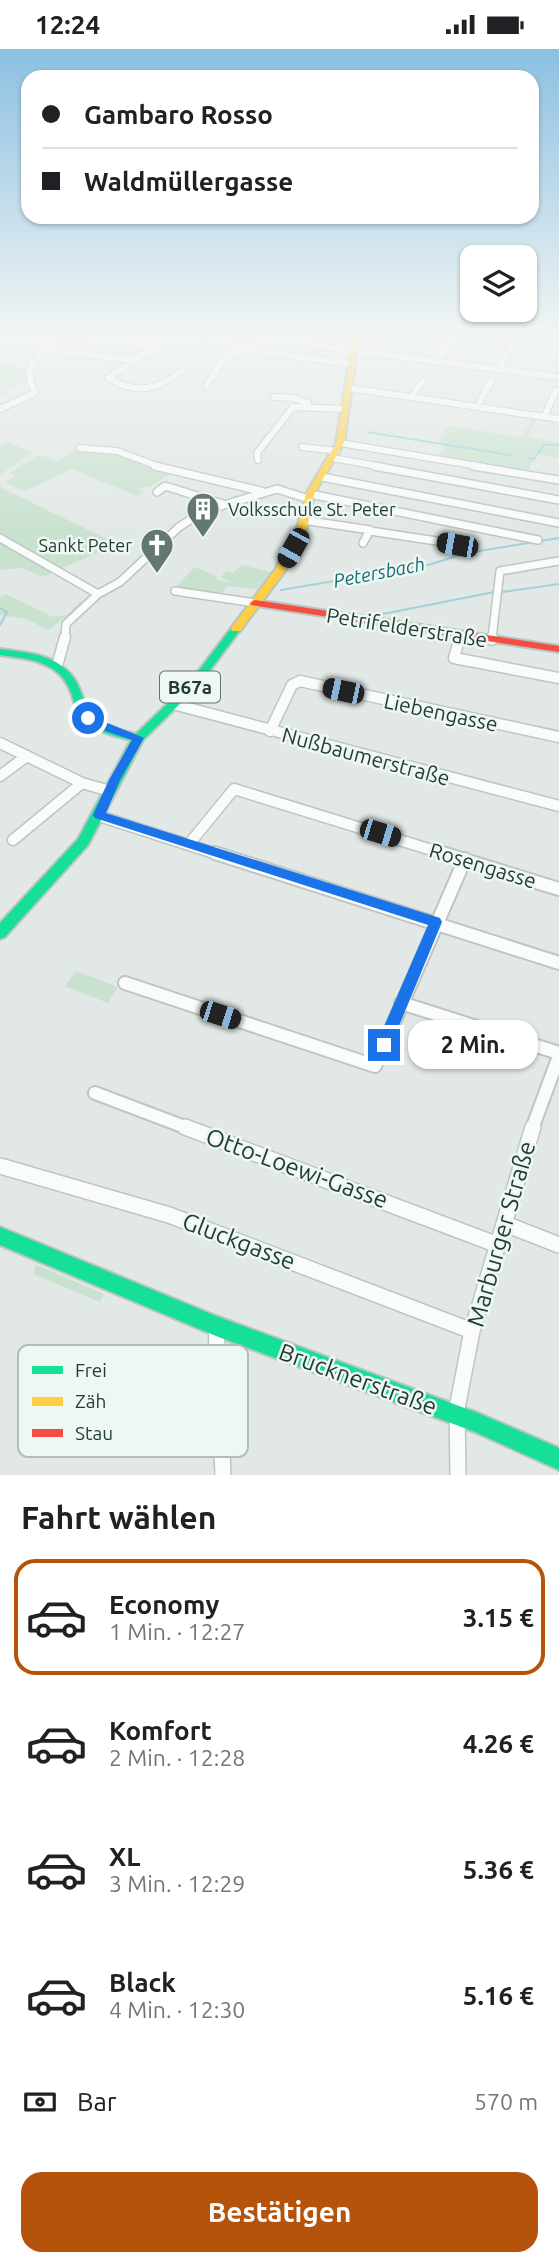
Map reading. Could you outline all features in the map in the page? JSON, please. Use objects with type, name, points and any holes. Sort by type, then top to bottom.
[{"type":"main road","name":"B67a","points":[[0,933],[62,869],[83,842],[138,738],[198,678],[280,571],[298,538],[309,496],[337,451],[348,398]]},
{"type":"main road","name":"Petrifelderstraße","points":[[255,603],[559,649]]},
{"type":"main road","points":[[0,652],[40,658],[57,666],[70,678],[88,718],[100,726],[138,738]]},
{"type":"main road","name":"Brucknerstraße","points":[[0,1236],[216,1326],[457,1416],[559,1459]]},
{"type":"street","points":[[0,409],[25,398]]},
{"type":"street","points":[[285,398],[346,408]]},
{"type":"street","points":[[415,398],[559,419]]},
{"type":"street","points":[[477,407],[482,398]]},
{"type":"street","points":[[544,417],[553,398]]},
{"type":"street","points":[[258,460],[257,453],[293,407],[346,408]]},
{"type":"street","points":[[302,447],[559,480]]},
{"type":"street","points":[[80,448],[116,449],[170,470],[231,481],[261,491]]},
{"type":"street","points":[[337,451],[559,500]]},
{"type":"street","points":[[322,477],[559,523]]},
{"type":"street","points":[[157,492],[166,486],[223,504]]},
{"type":"street","points":[[57,666],[64,644],[66,624],[98,594],[122,580],[189,519],[261,491],[277,489],[538,540]]},
{"type":"street","points":[[303,520],[463,545]]},
{"type":"street","points":[[363,543],[372,532]]},
{"type":"street","points":[[0,538],[98,594]]},
{"type":"street","points":[[492,640],[500,571],[559,561]]},
{"type":"street","points":[[175,591],[255,603]]},
{"type":"street","points":[[460,636],[454,658],[559,678]]},
{"type":"street","name":"Liebengasse","points":[[271,731],[292,685],[300,681],[559,737]]},
{"type":"street","name":"Nußbaumerstraße","points":[[173,705],[559,806]]},
{"type":"street","points":[[0,743],[82,783],[110,790]]},
{"type":"street","points":[[0,776],[27,756]]},
{"type":"street","points":[[13,840],[82,783]]},
{"type":"street","name":"Rosengasse","points":[[189,844],[234,789],[559,889]]},
{"type":"street","points":[[99,815],[559,963]]},
{"type":"street","points":[[125,983],[375,1066],[465,859]]},
{"type":"street","points":[[401,1003],[543,1048],[558,1061]]},
{"type":"street","name":"Marburger Straße","points":[[458,1475],[457,1416],[472,1331],[524,1152],[558,1061]]},
{"type":"street","name":"Otto-Loewi-Gasse","points":[[94,1093],[498,1245]]},
{"type":"street","name":"Gluckgasse","points":[[0,1166],[169,1215],[472,1331]]},
{"type":"street","points":[[505,1224],[559,1245]]},
{"type":"street","points":[[216,1326],[217,1345]]},
{"type":"street","points":[[222,1457],[223,1475]]},
{"type":"green space","points":[[534,417],[536,420],[528,436],[559,443],[558,458],[536,454],[528,472],[437,458],[444,446],[439,441],[449,426],[522,437]]},
{"type":"green space","points":[[7,442],[32,452],[0,475],[0,445]]},
{"type":"green space","points":[[77,449],[115,450],[169,475],[151,486],[139,488],[144,492],[137,496],[72,469],[25,491],[5,483],[15,476],[9,473],[39,455],[58,461]]},
{"type":"green space","points":[[0,487],[117,544],[58,570],[0,535]]},
{"type":"green space","points":[[0,542],[53,573],[43,577],[22,568],[0,570]]},
{"type":"green space","points":[[241,565],[271,572],[257,589],[228,586],[217,597],[174,590],[194,567],[217,576],[215,579],[230,583],[221,577],[226,571],[234,573]]},
{"type":"green space","points":[[6,594],[53,617],[67,615],[80,601],[85,603],[48,630],[26,619],[0,615],[0,597]]},
{"type":"green space","points":[[76,971],[118,987],[108,1003],[65,986]]},
{"type":"green space","points":[[36,1265],[104,1294],[100,1302],[33,1274]]},
{"type":"waterway","points":[[367,432],[510,455]]},
{"type":"waterway","points":[[528,458],[534,459],[544,445],[559,445]]},
{"type":"waterway","name":"Petersbach","points":[[281,590],[428,565],[467,553],[559,538]]},
{"type":"waterway","points":[[502,592],[559,584]]},
{"type":"waterway","points":[[368,617],[494,592]]},
{"type":"waterway","name":"Petersbach","points":[[0,608],[7,612],[0,625]]},
{"type":"traffic: fast","points":[[0,933],[83,842],[138,738],[194,684],[236,629]]},
{"type":"traffic: fast","points":[[0,652],[33,657],[53,664],[69,678],[88,718],[111,731],[138,738]]},
{"type":"traffic: fast","points":[[0,1236],[216,1326],[478,1423],[559,1459]]},
{"type":"traffic: slow","points":[[236,629],[280,571],[302,528],[310,494],[340,443],[347,398]]},
{"type":"traffic: jam","points":[[255,603],[559,649]]},
{"type":"place","name":"Volksschule St. Peter","points":[[203,539]]},
{"type":"place","name":"Sankt Peter","points":[[157,575]]},
{"type":"route","points":[[88,718],[100,726],[138,738],[99,815],[436,922],[384,1045]]}]
